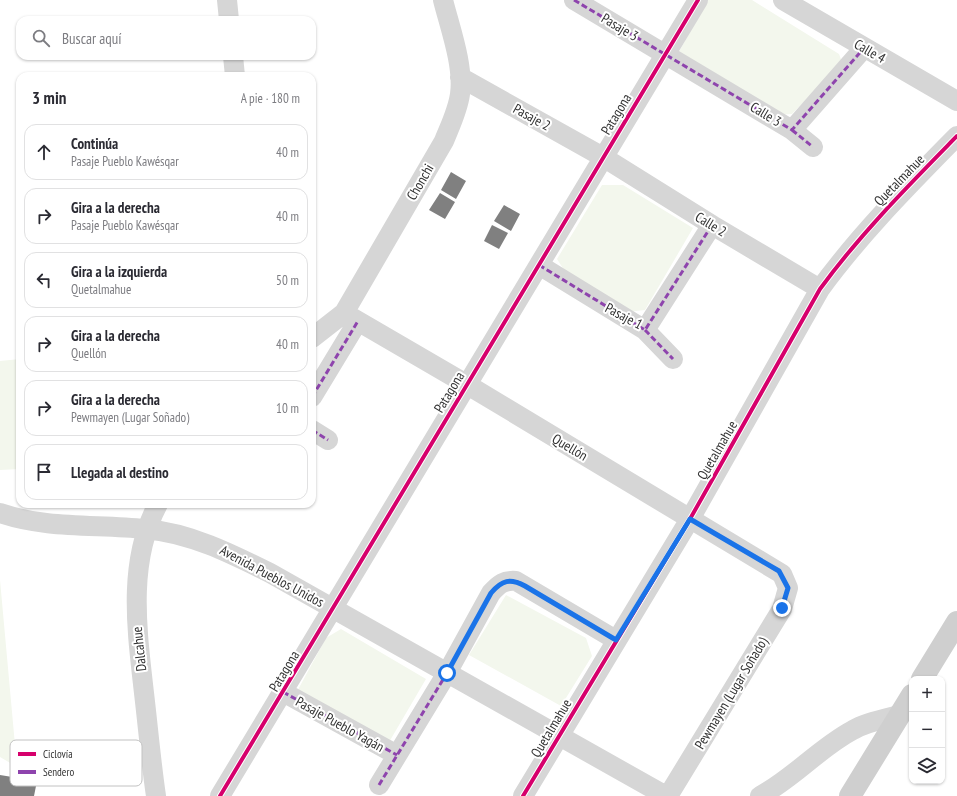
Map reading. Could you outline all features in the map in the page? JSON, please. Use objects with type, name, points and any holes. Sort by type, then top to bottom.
[{"type":"street","points":[[227,0],[229,16]]},
{"type":"street","name":"Chonchi","points":[[316,336],[351,317],[444,141],[454,116],[460,94],[460,76],[443,0]]},
{"type":"street","name":"Pasaje 3","points":[[574,0],[666,54]]},
{"type":"street","name":"Patagona","points":[[220,796],[334,608],[466,384],[698,0]]},
{"type":"street","name":"Calle 4","points":[[783,0],[957,102]]},
{"type":"street","name":"Calle 3","points":[[666,54],[792,130],[864,48]]},
{"type":"street","points":[[233,60],[235,72]]},
{"type":"street","name":"Pasaje 2","points":[[460,76],[603,157]]},
{"type":"street","points":[[792,130],[813,147]]},
{"type":"street","name":"Quetalmahue","points":[[524,796],[616,640],[690,519],[820,289],[873,222],[957,136]]},
{"type":"street","name":"Calle 2","points":[[603,157],[712,225],[820,289]]},
{"type":"street","name":"Pasaje 1","points":[[539,265],[645,330],[712,225]]},
{"type":"street","points":[[316,389],[351,317]]},
{"type":"street","name":"Quellón","points":[[351,317],[779,571],[788,588]]},
{"type":"street","points":[[645,330],[673,360]]},
{"type":"street","name":"Dalcahue","points":[[156,508],[146,529],[140,561],[136,615],[156,796]]},
{"type":"street","name":"Avenida Pueblos Unidos","points":[[0,513],[40,523],[146,529],[180,535],[214,546],[270,573],[334,608],[667,796]]},
{"type":"street","name":"Pasaje Pueblo Yagán","points":[[379,785],[447,673],[491,593],[502,582],[508,580],[516,581],[616,640]]},
{"type":"street","name":"Pewmayen (Lugar Soñado)","points":[[667,796],[782,608],[788,588]]},
{"type":"street","points":[[924,676],[957,622]]},
{"type":"street","name":"Pasaje Pueblo Yagán","points":[[283,692],[397,755]]},
{"type":"street","points":[[850,796],[909,700]]},
{"type":"street","points":[[760,796],[778,787],[832,743],[853,730],[868,723],[900,715]]},
{"type":"shaded area","points":[[708,0],[752,0],[839,54],[842,62],[792,114],[777,115],[676,57]]},
{"type":"shaded area","points":[[602,185],[623,185],[693,228],[645,310],[627,312],[566,273],[557,259]]},
{"type":"shaded area","points":[[16,359],[16,469],[0,470],[0,361]]},
{"type":"shaded area","points":[[0,580],[15,740],[10,740],[10,763],[0,757]]},
{"type":"shaded area","points":[[506,595],[586,638],[592,656],[561,706],[469,655]]},
{"type":"shaded area","points":[[341,629],[426,679],[385,749],[294,697],[326,638]]},
{"type":"building","points":[[451,172],[466,181],[456,199],[441,190]]},
{"type":"building","points":[[440,193],[455,202],[445,219],[429,210]]},
{"type":"building","points":[[504,205],[520,214],[511,231],[494,221]]},
{"type":"building","points":[[492,225],[508,233],[499,249],[484,241]]},
{"type":"building","points":[[0,775],[10,777],[10,786],[36,786],[34,796],[0,796]]},
{"type":"marked path","points":[[574,0],[792,130],[864,48]]},
{"type":"marked path","points":[[792,130],[813,147]]},
{"type":"marked path","points":[[539,265],[645,330],[712,225]]},
{"type":"marked path","points":[[316,390],[358,321]]},
{"type":"marked path","points":[[645,330],[673,359]]},
{"type":"marked path","points":[[316,432],[328,440]]},
{"type":"marked path","points":[[379,785],[447,673],[491,593],[502,583],[516,581],[616,640]]},
{"type":"marked path","points":[[283,692],[397,755]]},
{"type":"cycle path","points":[[220,796],[698,0]]},
{"type":"cycle path","points":[[523,796],[690,519],[820,289],[852,248],[903,191],[957,136]]},
{"type":"route","points":[[447,673],[491,593],[502,582],[508,580],[516,581],[616,640],[690,519],[779,571],[786,580],[788,588],[787,596],[782,608]]}]
